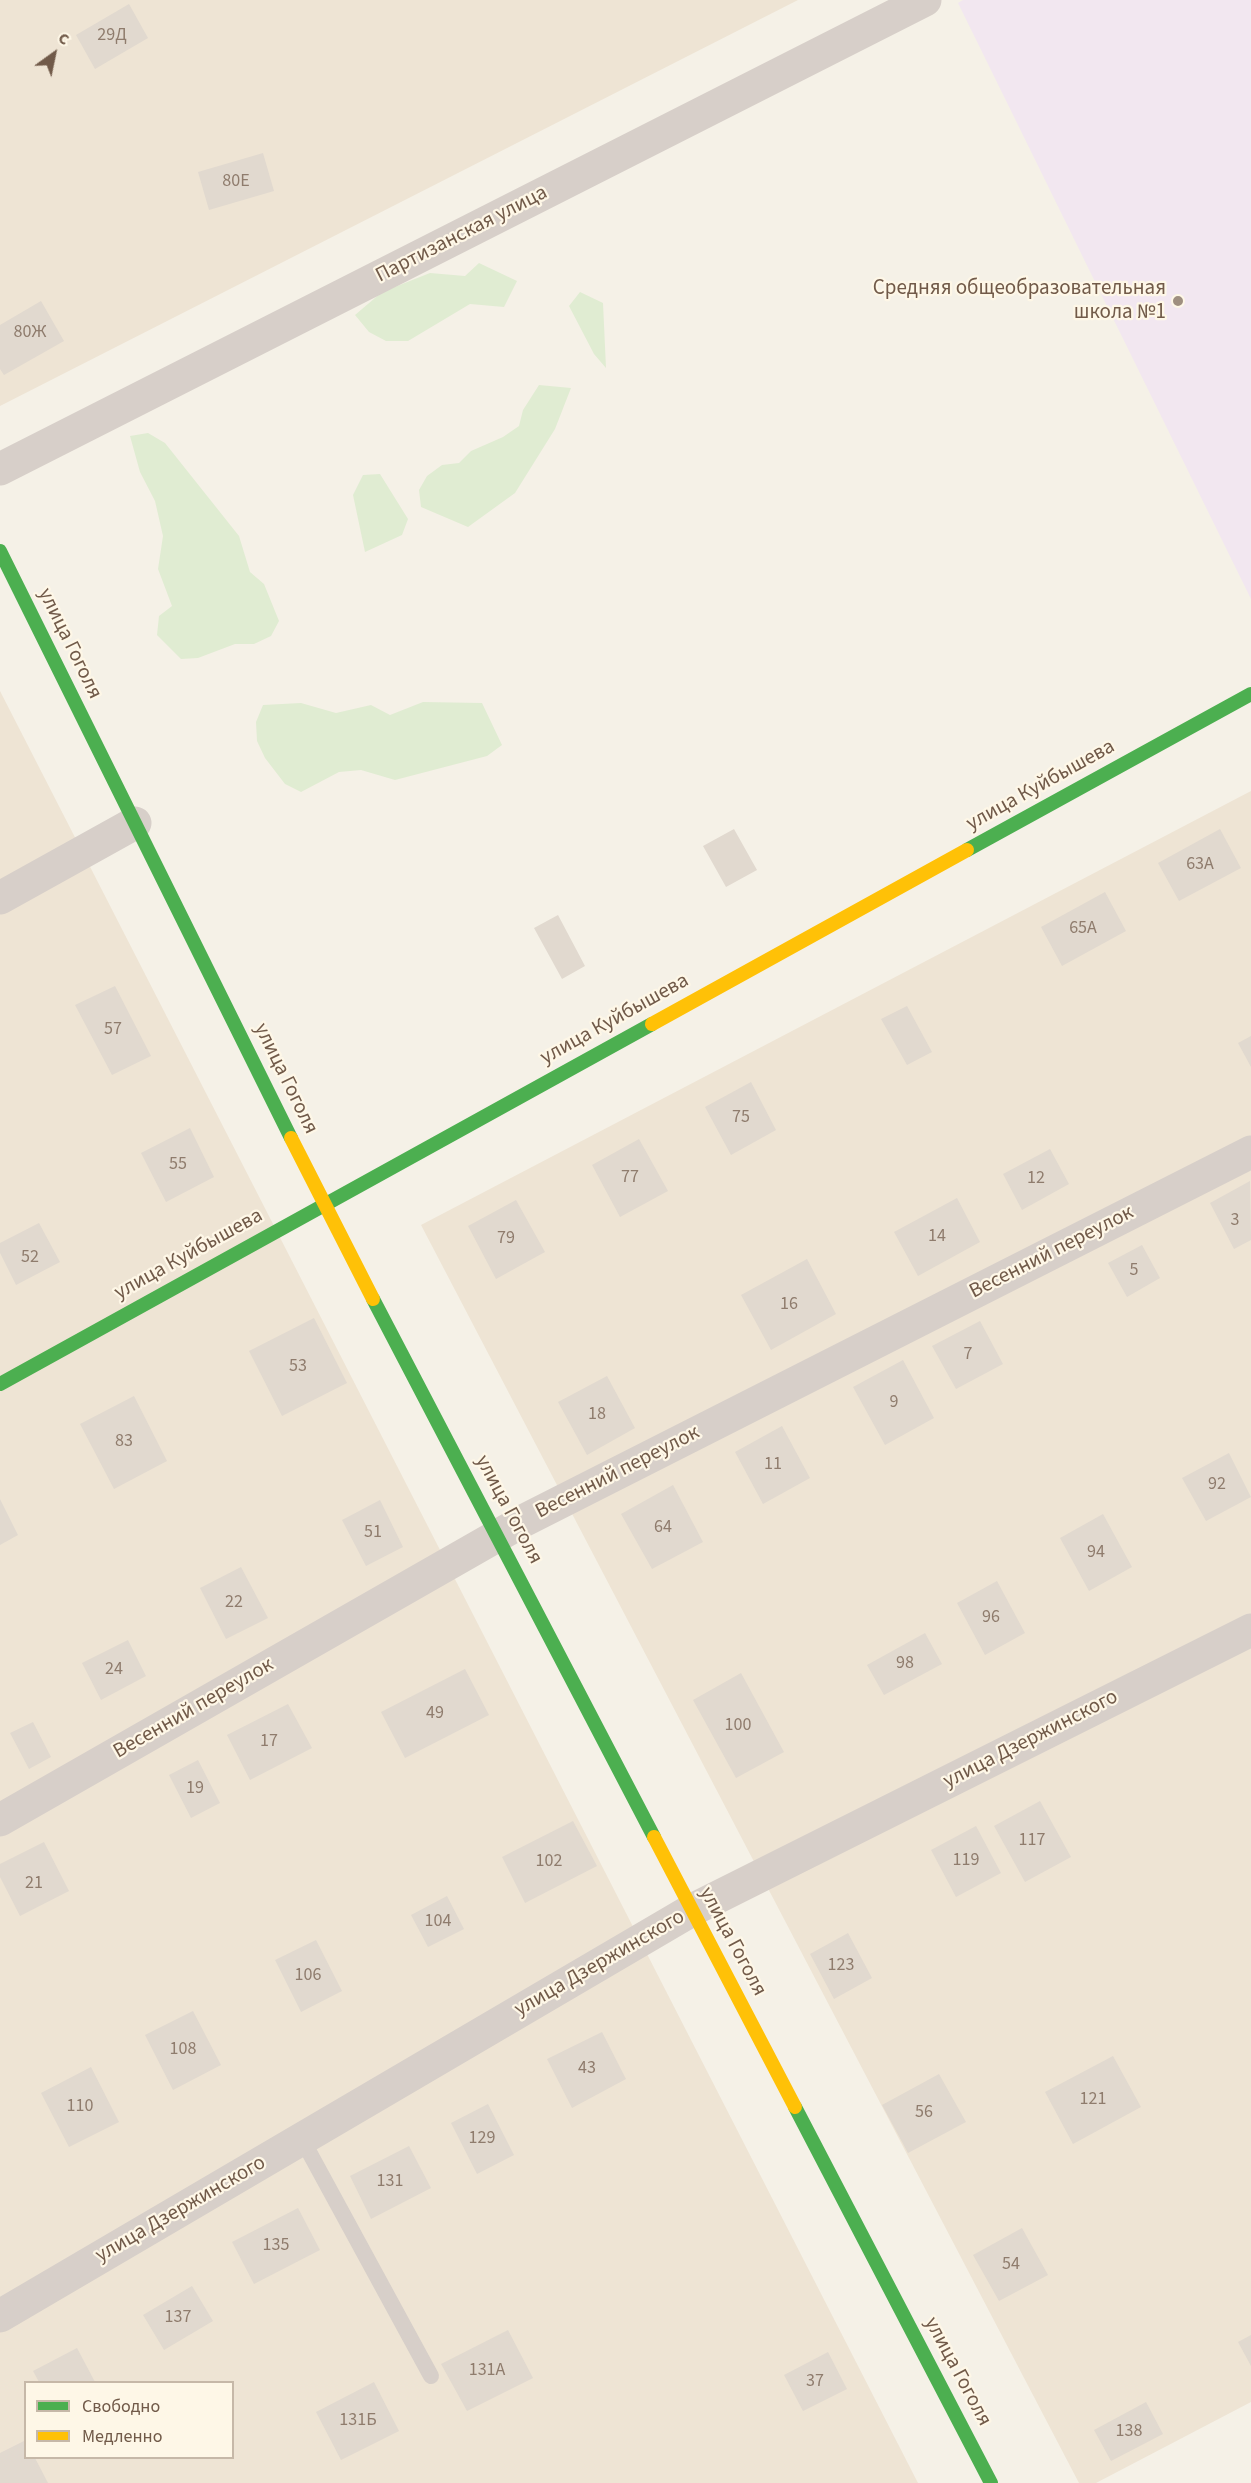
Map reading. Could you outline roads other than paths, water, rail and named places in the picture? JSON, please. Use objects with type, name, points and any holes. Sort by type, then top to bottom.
[{"type":"street","name":"Партизанская улица","points":[[0,469],[925,0]]},
{"type":"street","name":"улица Гоголя","points":[[0,551],[324,1204],[991,2483]]},
{"type":"street","name":"улица Куйбышева","points":[[0,1384],[1251,694]]},
{"type":"street","points":[[0,897],[135,824]]},
{"type":"street","name":"Весенний переулок","points":[[0,1820],[497,1536],[1251,1152]]},
{"type":"street","name":"улица Дзержинского","points":[[0,2316],[692,1911],[1251,1630]]},
{"type":"lane","points":[[302,2139],[431,2376]]},
{"type":"place","name":"Средняя общеобразовательная школа №1","points":[[1178,301]]}]
